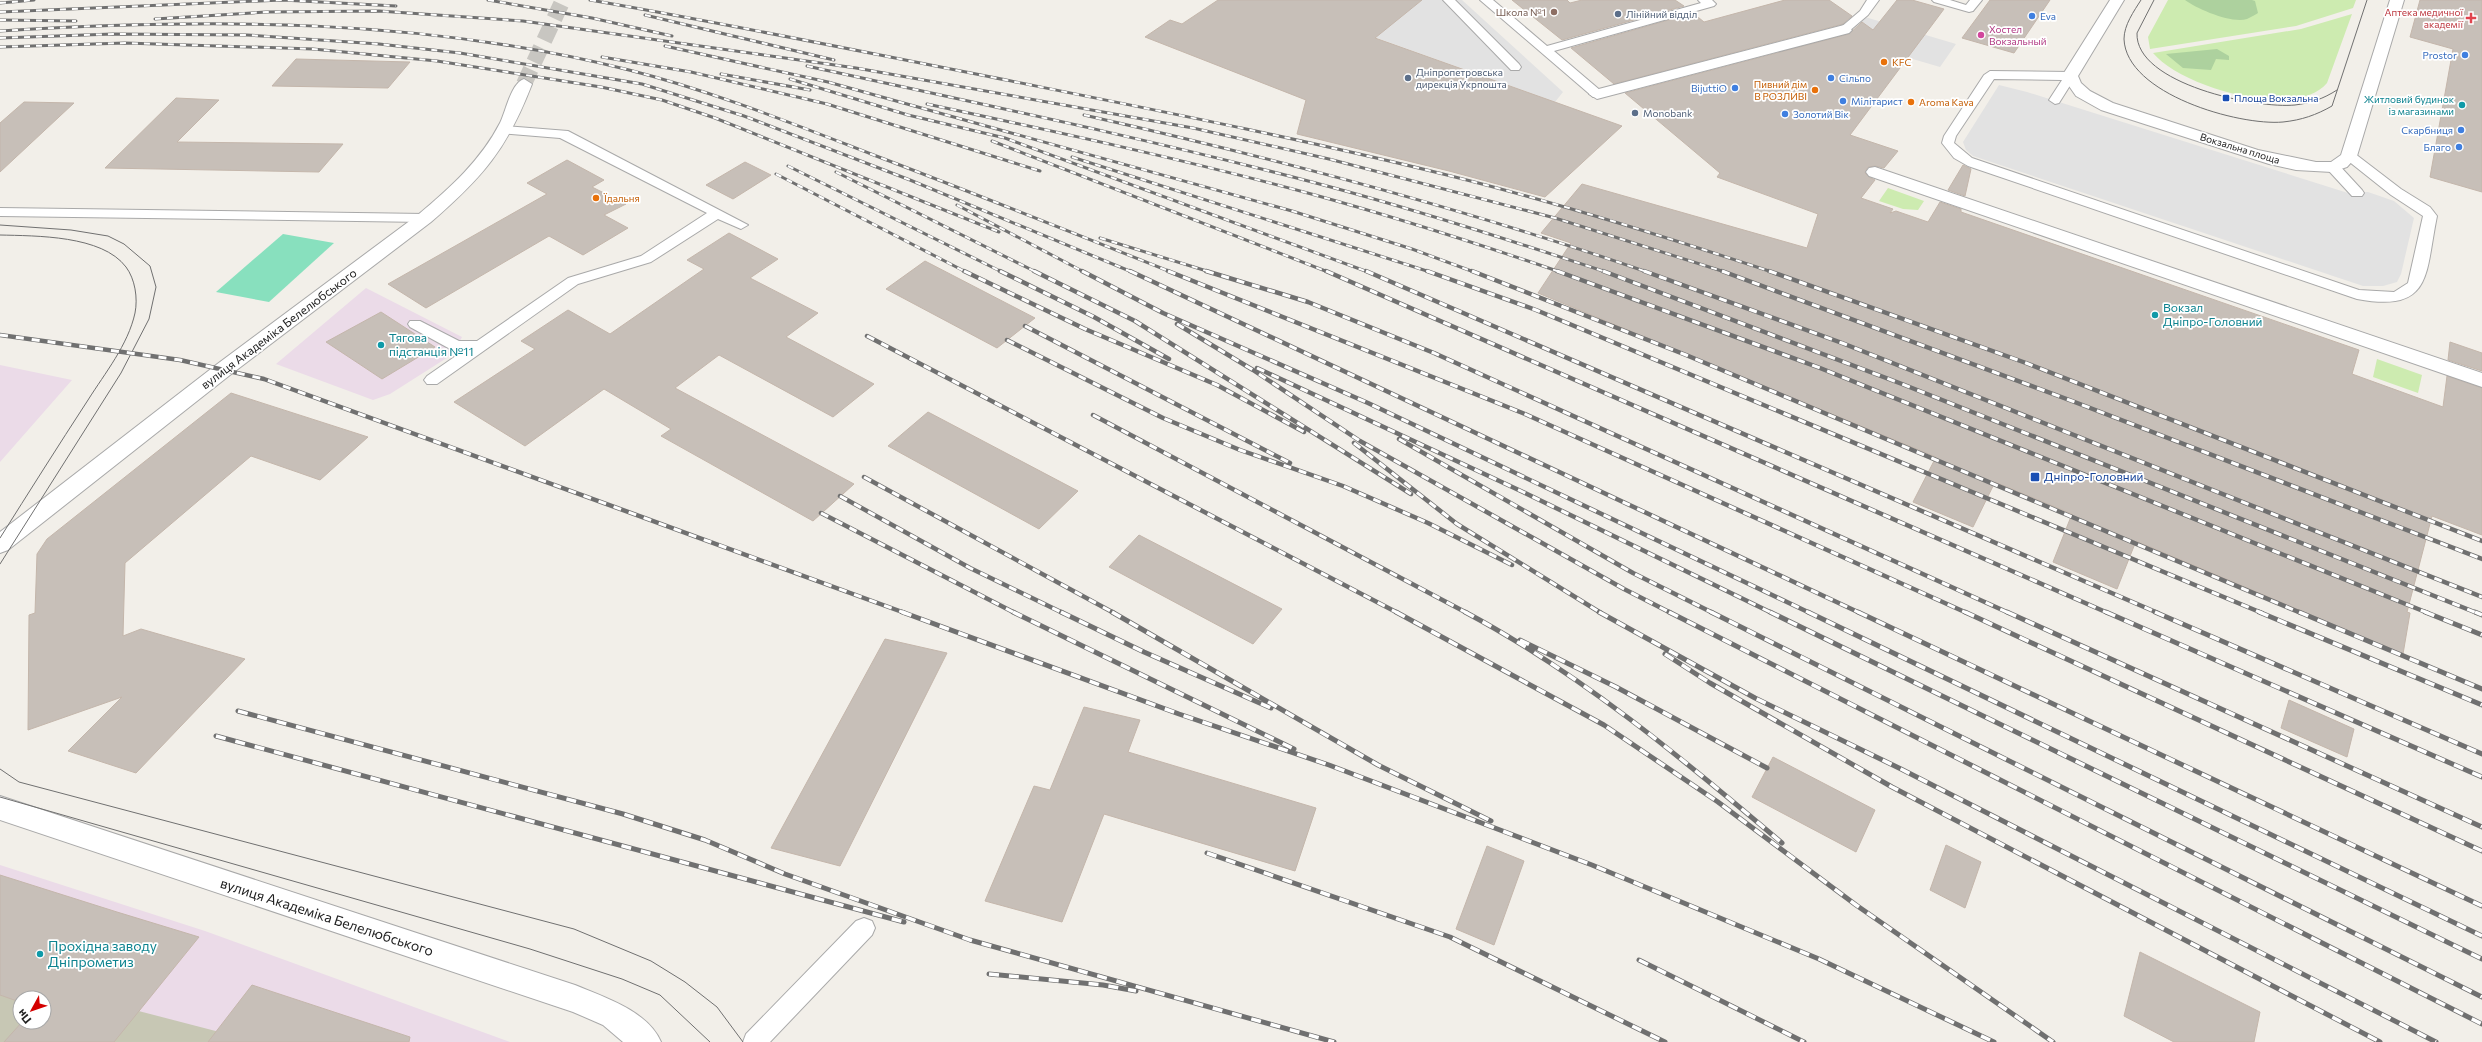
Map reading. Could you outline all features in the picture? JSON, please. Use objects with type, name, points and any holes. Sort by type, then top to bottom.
[{"type":"street","points":[[2070,76],[2117,0]]},
{"type":"street","points":[[2333,167],[2344,163],[2349,156],[2397,0]]},
{"type":"street","points":[[1597,94],[1844,30]]},
{"type":"street","name":"Вокзальна площа","points":[[2070,76],[2077,90],[2088,98],[2116,110],[2290,163],[2312,167],[2333,167]]},
{"type":"street","name":"вулиця Академіка Белелюбського","points":[[0,544],[223,370],[425,218],[451,195],[477,167],[505,130],[524,84]]},
{"type":"street","points":[[1875,172],[2482,380]]},
{"type":"street","name":"вулиця Академіка Белелюбського","points":[[0,808],[575,999],[613,1015],[646,1042]]},
{"type":"lane","points":[[1449,0],[1515,67]]},
{"type":"lane","points":[[1486,0],[1597,94]]},
{"type":"lane","points":[[1546,50],[1710,4],[1704,0]]},
{"type":"lane","points":[[1844,30],[1864,14],[1872,0]]},
{"type":"lane","points":[[1938,0],[1969,9],[1976,0]]},
{"type":"lane","points":[[2070,76],[1990,75],[1950,136],[1948,143],[1955,153],[1967,162],[2357,294],[2380,298],[2396,297],[2409,293],[2415,285],[2430,216],[2425,210],[2396,192],[2349,156]]},
{"type":"lane","points":[[2055,100],[2070,76]]},
{"type":"lane","points":[[505,130],[563,134],[741,225]]},
{"type":"lane","points":[[2333,167],[2357,192]]},
{"type":"lane","points":[[0,212],[425,218]]},
{"type":"lane","points":[[432,380],[573,281],[646,259],[717,213]]},
{"type":"lane","points":[[415,324],[457,346],[481,346]]},
{"type":"lane","points":[[754,1042],[864,928]]},
{"type":"shaded area","points":[[1422,0],[1462,0],[1563,92],[1555,102],[1374,37]]},
{"type":"shaded area","points":[[1865,17],[1956,44],[1940,67],[1848,40]]},
{"type":"shaded area","points":[[1999,85],[2027,92],[2348,193],[2368,192],[2394,201],[2414,218],[2401,274],[2397,282],[2383,286],[2363,286],[1973,156],[1966,150],[1963,142]]},
{"type":"shaded area","points":[[366,288],[462,337],[453,354],[390,394],[373,400],[276,364]]},
{"type":"shaded area","points":[[0,365],[72,380],[0,462]]},
{"type":"shaded area","points":[[0,865],[205,931],[510,1042],[0,1042]]},
{"type":"shaded area","points":[[0,975],[258,1042],[0,1042]]},
{"type":"green space","points":[[2168,0],[2356,0],[2353,8],[2296,26],[2150,49],[2148,37]]},
{"type":"green space","points":[[2185,0],[2252,0],[2255,1],[2258,13],[2247,19],[2241,20],[2224,18],[2190,4]]},
{"type":"green space","points":[[2352,14],[2327,83],[2311,94],[2290,99],[2265,99],[2238,95],[2212,87],[2167,66],[2153,53],[2301,29]]},
{"type":"green space","points":[[2217,49],[2229,56],[2229,60],[2216,59],[2211,70],[2183,68],[2166,54]]},
{"type":"green space","points":[[1888,188],[1924,201],[1918,210],[1903,209],[1879,201]]},
{"type":"green space","points":[[283,234],[334,243],[269,302],[216,292]]},
{"type":"green space","points":[[2377,359],[2422,375],[2418,393],[2373,377]]},
{"type":"building","points":[[1218,0],[1422,0],[1375,38],[1622,126],[1545,197],[1449,171],[1297,134],[1306,100],[1145,37],[1170,20],[1182,24]]},
{"type":"building","points":[[1512,0],[1567,0],[1570,3],[1582,0],[1675,0],[1684,6],[1562,40]]},
{"type":"building","points":[[1785,0],[1829,0],[1852,16],[1843,24],[1614,84],[1571,48],[1693,13],[1704,22]]},
{"type":"building","points":[[1897,0],[1912,0],[1944,9],[1850,135],[1898,151],[1884,168],[1875,166],[1868,167],[1865,173],[1875,180],[1861,198],[1893,209],[1890,213],[1896,211],[1928,222],[1940,202],[1961,209],[1961,212],[2359,350],[2352,374],[2443,407],[2447,376],[2482,388],[2482,535],[2432,516],[2407,612],[2410,613],[2403,654],[2136,541],[2117,589],[2053,562],[2072,514],[1995,482],[1973,527],[1913,502],[1936,457],[1538,293],[1571,243],[1541,233],[1582,184],[1807,248],[1818,214],[1717,177],[1720,173],[1625,93],[1849,34],[1862,22],[1873,30]]},
{"type":"building","points":[[1990,0],[2050,0],[2014,53],[1962,38]]},
{"type":"building","name":"Житловий будинок із магазинами","points":[[2420,0],[2482,0],[2482,192],[2430,177],[2453,49],[2410,37]]},
{"type":"building","points":[[296,59],[410,62],[388,88],[272,86]]},
{"type":"building","points":[[176,98],[219,100],[177,142],[343,144],[319,172],[105,168]]},
{"type":"building","points":[[24,102],[74,103],[0,172],[0,123]]},
{"type":"building","points":[[567,160],[604,180],[592,187],[626,204],[604,215],[628,228],[583,255],[549,236],[426,308],[388,284],[547,194],[527,183]]},
{"type":"building","points":[[745,162],[771,175],[733,199],[706,185]]},
{"type":"building","points":[[1963,165],[1971,169],[1965,196],[1948,190]]},
{"type":"building","points":[[729,233],[778,259],[750,278],[818,313],[786,337],[874,384],[833,417],[719,355],[675,388],[854,484],[813,521],[661,436],[671,429],[604,389],[525,446],[454,402],[535,349],[521,341],[568,310],[610,334],[704,269],[687,260]]},
{"type":"building","points":[[925,261],[1035,318],[997,348],[886,289]]},
{"type":"building","name":"Тягова пiдстанцiя №11","points":[[381,312],[435,347],[382,379],[326,342]]},
{"type":"building","points":[[2450,342],[2482,353],[2482,371],[2448,360]]},
{"type":"building","points":[[231,393],[368,437],[320,480],[251,456],[125,563],[123,636],[141,629],[245,659],[136,773],[68,751],[122,697],[28,730],[29,615],[35,613],[37,554],[47,539]]},
{"type":"building","points":[[928,412],[1078,491],[1039,529],[888,446]]},
{"type":"building","points":[[1139,535],[1282,609],[1253,644],[1109,567]]},
{"type":"building","points":[[885,639],[947,653],[840,866],[771,848]]},
{"type":"building","points":[[2289,700],[2354,729],[2347,757],[2281,728]]},
{"type":"building","points":[[1084,707],[1140,720],[1128,752],[1316,808],[1295,871],[1104,814],[1062,922],[985,901],[1034,786],[1050,790]]},
{"type":"building","points":[[1773,757],[1875,810],[1856,852],[1752,797]]},
{"type":"building","points":[[1946,845],[1981,862],[1965,908],[1930,890]]},
{"type":"building","points":[[1487,846],[1524,861],[1494,945],[1456,929]]},
{"type":"building","points":[[0,875],[199,937],[114,1042],[4,1042],[15,1030],[52,1030],[52,990],[12,990],[12,999],[0,995]]},
{"type":"building","points":[[2140,952],[2260,1012],[2254,1042],[2174,1042],[2124,1016]]},
{"type":"building","points":[[252,985],[410,1037],[409,1042],[208,1042]]},
{"type":"tunnel","points":[[524,84],[563,0]]},
{"type":"tram line","points":[[2141,0],[2128,23],[2124,34],[2124,39],[2130,59],[2144,76],[2164,90],[2188,103],[2214,112],[2264,122],[2283,122],[2309,117],[2332,106],[2367,0]]},
{"type":"tram line","points":[[2154,0],[2137,33],[2142,51],[2156,66],[2176,79],[2201,90],[2228,97],[2254,103],[2277,105],[2295,105],[2312,102],[2337,90]]},
{"type":"tram line","points":[[0,225],[71,230],[108,236],[124,244],[150,266],[156,287],[149,319],[121,373],[0,564]]},
{"type":"tram line","points":[[0,235],[68,239],[101,249],[115,256],[126,267],[134,283],[136,301],[132,325],[122,347],[0,538]]},
{"type":"tram line","points":[[0,769],[19,782],[574,929],[651,961],[685,982],[717,1007],[743,1042]]},
{"type":"tram line","points":[[0,797],[530,949],[622,979],[660,995],[710,1042]]},
{"type":"railway","points":[[0,3],[34,0]]},
{"type":"railway","points":[[0,12],[282,0],[396,6]]},
{"type":"railway","points":[[488,0],[592,18],[672,36]]},
{"type":"railway","points":[[590,0],[991,77],[1222,124],[1394,162],[1532,197],[1652,233],[1770,271]]},
{"type":"railway","points":[[155,19],[266,12],[379,11],[523,21],[856,68],[1193,128],[1329,159],[1555,218],[1723,271]]},
{"type":"railway","points":[[645,15],[834,60]]},
{"type":"railway","points":[[0,20],[76,21]]},
{"type":"railway","points":[[0,31],[158,24],[316,26],[395,31],[473,40],[551,53],[660,78],[751,108],[1171,272]]},
{"type":"railway","points":[[0,38],[113,34],[247,35],[379,44],[460,53],[642,84],[744,116],[910,180],[1132,272]]},
{"type":"railway","points":[[0,47],[125,43],[313,49],[437,61],[601,87],[662,100],[715,118],[999,232]]},
{"type":"railway","points":[[665,46],[828,82],[1292,211],[1412,249],[1474,272]]},
{"type":"railway","points":[[602,57],[691,72],[827,104],[1040,171]]},
{"type":"railway","points":[[807,66],[997,107],[1312,182],[1423,213],[1603,271]]},
{"type":"railway","points":[[721,74],[810,90]]},
{"type":"railway","points":[[790,79],[908,115],[1005,138],[1368,272]]},
{"type":"railway","points":[[927,104],[1122,147],[1267,182],[1408,222],[1560,272]]},
{"type":"railway","points":[[1084,115],[1155,131],[1368,186],[1508,227],[1644,271]]},
{"type":"railway","points":[[992,141],[1328,272]]},
{"type":"railway","points":[[1072,157],[1428,271]]},
{"type":"railway","points":[[788,166],[1002,272]]},
{"type":"railway","points":[[836,172],[1034,271]]},
{"type":"railway","points":[[776,174],[965,271]]},
{"type":"railway","points":[[957,205],[1084,272]]},
{"type":"railway","points":[[1100,238],[1210,272]]},
{"type":"railway","points":[[965,271],[1085,329],[1217,385],[1304,432]]},
{"type":"railway","points":[[1000,271],[1094,317],[1169,359]]},
{"type":"railway","points":[[1034,271],[1135,321],[1411,494]]},
{"type":"railway","points":[[1082,271],[1163,313],[1368,403],[1810,613]]},
{"type":"railway","points":[[1130,271],[1860,613]]},
{"type":"railway","points":[[1168,271],[1525,414],[1967,613]]},
{"type":"railway","points":[[1206,271],[1308,302],[1434,353],[2009,613]]},
{"type":"railway","points":[[1326,271],[2108,613]]},
{"type":"railway","points":[[1366,271],[2158,613]]},
{"type":"railway","points":[[1428,271],[1536,310],[2262,613]]},
{"type":"railway","points":[[1472,271],[1686,355],[2301,613]]},
{"type":"railway","points":[[1557,271],[1820,368],[2428,613]]},
{"type":"railway","points":[[1603,271],[1902,384],[2477,613]]},
{"type":"railway","points":[[1644,271],[1842,343],[2482,597]]},
{"type":"railway","points":[[1723,271],[2072,401],[2482,559]]},
{"type":"railway","points":[[1770,271],[2026,363],[2482,541]]},
{"type":"railway","points":[[1177,324],[1253,370],[1360,441],[1624,589],[1671,613]]},
{"type":"railway","points":[[1025,326],[1290,463]]},
{"type":"railway","points":[[0,335],[180,360],[264,379],[905,613]]},
{"type":"railway","points":[[867,336],[1398,613]]},
{"type":"railway","points":[[1007,340],[1163,418],[1240,450],[1343,486],[1428,523],[1512,565]]},
{"type":"railway","points":[[1257,368],[1523,492],[1772,613]]},
{"type":"railway","points":[[1093,415],[1467,613]]},
{"type":"railway","points":[[1399,439],[1633,573],[1711,612]]},
{"type":"railway","points":[[1354,443],[1457,524],[1601,613]]},
{"type":"railway","points":[[864,477],[1114,613]]},
{"type":"railway","points":[[840,496],[970,568],[1063,613]]},
{"type":"railway","points":[[821,513],[1014,613]]},
{"type":"railway","points":[[902,612],[1179,714],[1329,765],[1592,865],[1819,959],[1994,1042]]},
{"type":"railway","points":[[1061,612],[1144,652],[1271,708]]},
{"type":"railway","points":[[1112,612],[1378,765],[1491,821]]},
{"type":"railway","points":[[1396,612],[1604,725],[1718,802],[1856,905],[2053,1042]]},
{"type":"railway","points":[[1465,612],[1508,636],[1549,662],[1630,719],[1707,780],[1782,843]]},
{"type":"railway","points":[[1599,612],[1755,698],[1901,769],[2436,1042]]},
{"type":"railway","points":[[1669,612],[2482,1024]]},
{"type":"railway","points":[[1711,612],[2482,997]]},
{"type":"railway","points":[[1770,612],[2482,959]]},
{"type":"railway","points":[[1808,612],[2482,936]]},
{"type":"railway","points":[[1858,612],[2482,906]]},
{"type":"railway","points":[[1965,612],[2482,851]]},
{"type":"railway","points":[[2007,612],[2482,827]]},
{"type":"railway","points":[[2106,612],[2482,777]]},
{"type":"railway","points":[[2155,612],[2482,754]]},
{"type":"railway","points":[[2259,612],[2482,705]]},
{"type":"railway","points":[[2299,612],[2482,689]]},
{"type":"railway","points":[[2425,612],[2482,635]]},
{"type":"railway","points":[[2475,612],[2482,615]]},
{"type":"railway","points":[[1014,613],[1294,749]]},
{"type":"railway","points":[[1520,640],[1616,687],[1767,768]]},
{"type":"railway","points":[[1665,654],[1710,683],[1892,787],[2380,1042]]},
{"type":"railway","points":[[238,711],[623,814],[705,840],[785,874],[970,940],[1334,1042]]},
{"type":"railway","points":[[216,736],[904,922]]},
{"type":"railway","points":[[1207,853],[1450,937],[1665,1042]]},
{"type":"railway","points":[[1639,960],[1804,1042]]},
{"type":"railway","points":[[989,974],[1103,985],[1136,991]]},
{"type":"place","name":"Школа №1","points":[[1554,12]]},
{"type":"place","name":"Лінійний відділ","points":[[1618,14]]},
{"type":"place","name":"Eva","points":[[2032,16]]},
{"type":"place","name":"Аптека медичної академії","points":[[2471,18]]},
{"type":"place","name":"Хостел Вокзальный","points":[[1981,35]]},
{"type":"place","name":"Prostor","points":[[2465,55]]},
{"type":"place","name":"KFC","points":[[1884,62]]},
{"type":"place","name":"Дніпропетровська дирекція Укрпошта","points":[[1408,78]]},
{"type":"place","name":"Сільпо","points":[[1831,78]]},
{"type":"place","name":"BijuttiO","points":[[1735,88]]},
{"type":"place","name":"Пивний дім В РОЗЛИВІ","points":[[1815,90]]},
{"type":"place","name":"Площа Вокзальна","points":[[2226,98]]},
{"type":"place","name":"Мілітарист","points":[[1843,101]]},
{"type":"place","name":"Aroma Kava","points":[[1911,102]]},
{"type":"place","name":"Житловий будинок із магазинами","points":[[2462,105]]},
{"type":"place","name":"Monobank","points":[[1635,113]]},
{"type":"place","name":"Золотий Вік","points":[[1785,114]]},
{"type":"place","name":"Скарбниця","points":[[2461,130]]},
{"type":"place","name":"Благо","points":[[2459,147]]},
{"type":"place","name":"Їдальня","points":[[596,198]]},
{"type":"place","name":"Вокзал Днiпро-Головний","points":[[2155,315]]},
{"type":"place","name":"Тягова пiдстанцiя №11","points":[[381,345]]},
{"type":"place","name":"Дніпро-Головний","points":[[2035,477]]},
{"type":"place","name":"Прохідна заводу Дніпрометиз","points":[[40,954]]}]
